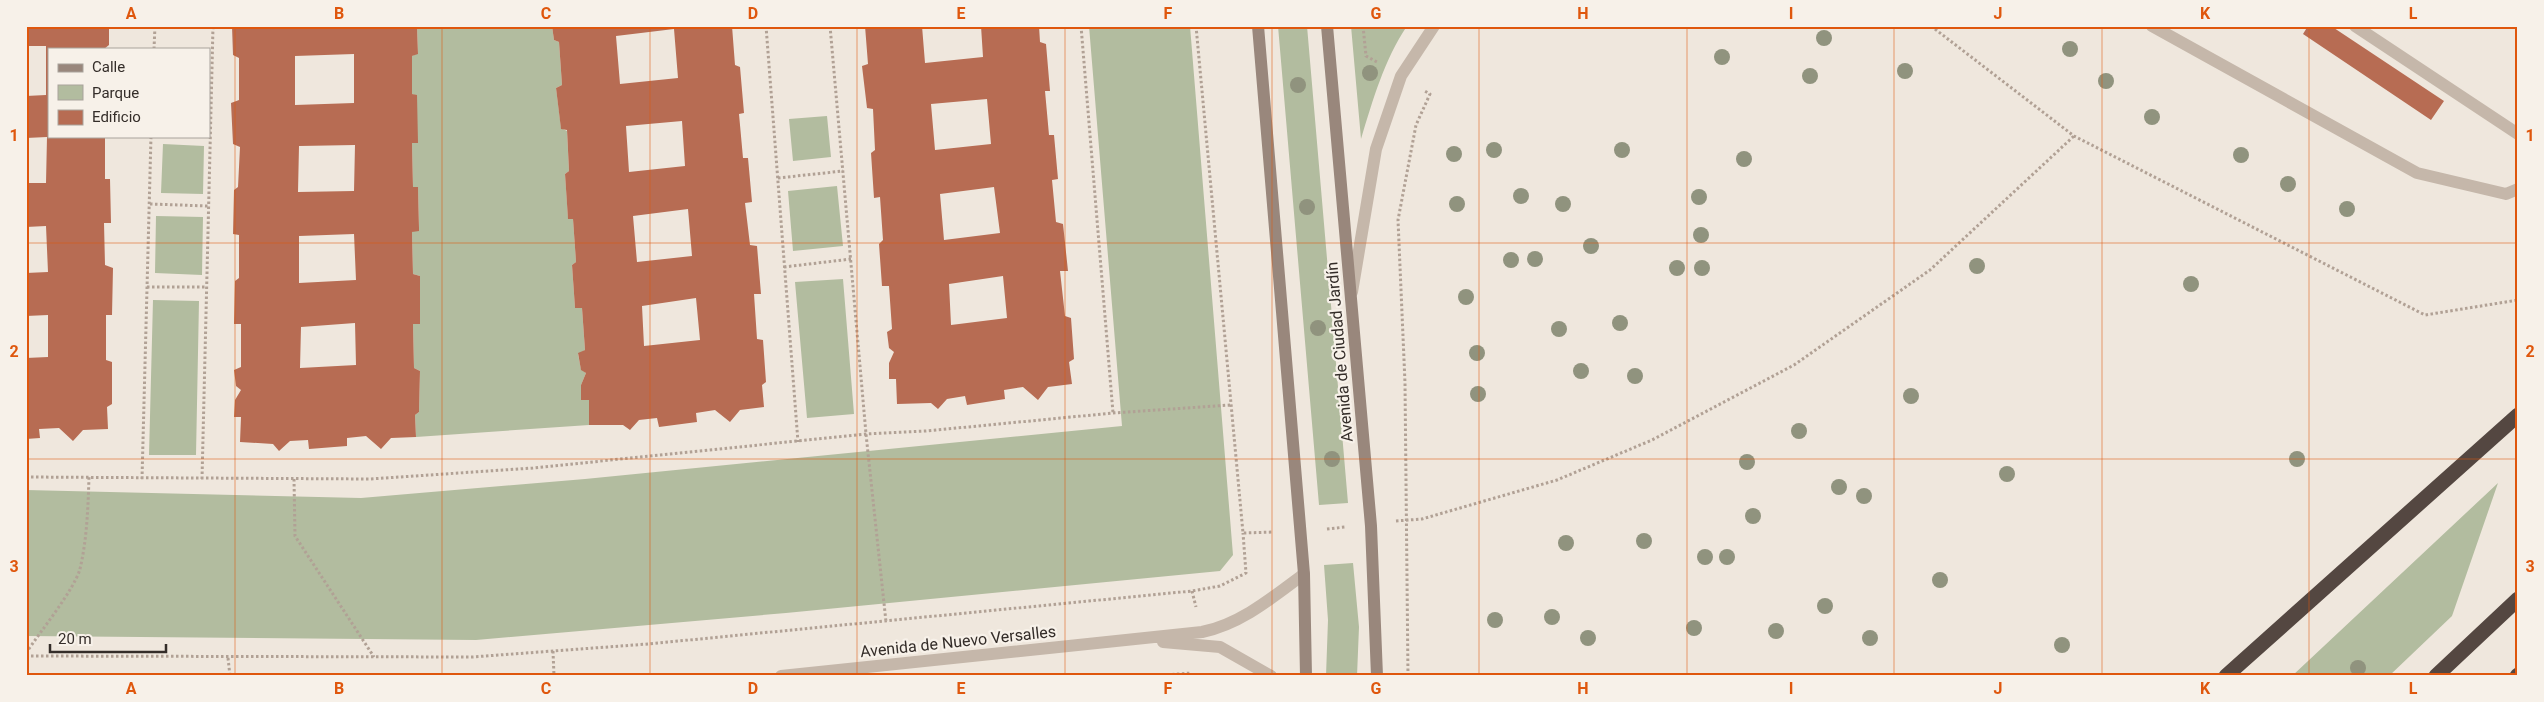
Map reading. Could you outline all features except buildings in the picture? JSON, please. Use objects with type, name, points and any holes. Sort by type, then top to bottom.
[{"type":"highway","points":[[2226,676],[2518,415]]},
{"type":"highway","points":[[2436,676],[2518,599]]},
{"type":"main road","points":[[1258,26],[1304,574],[1306,676]]},
{"type":"main road","name":"Avenida de Ciudad Jardín","points":[[1327,26],[1371,526],[1377,676]]},
{"type":"street","points":[[1351,302],[1376,149],[1401,76],[1434,26]]},
{"type":"street","points":[[2152,26],[2417,173],[2506,194],[2518,189]]},
{"type":"street","points":[[2355,26],[2518,134]]},
{"type":"street","name":"Avenida de Nuevo Versalles","points":[[781,676],[1139,639],[1220,628],[1258,608],[1304,574]]},
{"type":"street","name":"Avenida de Nuevo Versalles","points":[[1139,639],[1220,647],[1271,676]]},
{"type":"path","points":[[154,26],[154,48]]},
{"type":"path","points":[[210,134],[213,26]]},
{"type":"path","points":[[766,26],[798,442]]},
{"type":"path","points":[[830,26],[866,434],[886,622]]},
{"type":"path","points":[[1081,26],[1113,413]]},
{"type":"path","points":[[26,656],[228,658],[472,657],[886,622],[1192,591],[1220,586],[1246,573],[1196,26]]},
{"type":"path","points":[[1363,26],[1366,56],[1430,94],[1416,125],[1398,220],[1405,383],[1408,676]]},
{"type":"path","points":[[1931,26],[2074,136],[2425,316],[2518,300]]},
{"type":"path","points":[[1242,533],[1371,526],[1422,519],[1557,480],[1652,440],[1794,365],[1930,270],[2074,136]]},
{"type":"path","points":[[142,479],[152,138]]},
{"type":"path","points":[[202,479],[210,138]]},
{"type":"path","points":[[778,178],[843,171]]},
{"type":"path","points":[[150,204],[208,206]]},
{"type":"path","points":[[784,267],[851,259]]},
{"type":"path","points":[[147,287],[206,287]]},
{"type":"path","points":[[26,477],[370,479],[533,468],[866,434],[926,431],[1113,413],[1230,405]]},
{"type":"path","points":[[26,652],[62,600],[79,570],[87,523],[88,478]]},
{"type":"path","points":[[294,479],[294,536],[374,657]]},
{"type":"path","points":[[552,651],[554,676]]},
{"type":"path","points":[[228,658],[230,676]]},
{"type":"path","points":[[1152,676],[1199,673]]},
{"type":"green space","points":[[417,26],[552,26],[554,40],[559,42],[562,85],[556,88],[561,128],[567,131],[569,171],[565,174],[568,218],[573,219],[576,262],[572,265],[575,308],[582,308],[585,350],[578,354],[581,369],[586,373],[581,385],[581,400],[589,400],[589,425],[416,437],[415,415],[419,412],[420,371],[414,368],[413,324],[420,323],[420,276],[413,274],[412,232],[419,227],[418,188],[413,187],[412,143],[417,96],[412,94],[412,56],[418,53]]},
{"type":"green space","points":[[1089,26],[1190,26],[1233,555],[1220,571],[786,613],[476,640],[26,636],[26,490],[361,498],[585,479],[1122,426]]},
{"type":"green space","points":[[1278,26],[1307,26],[1348,503],[1319,505]]},
{"type":"green space","points":[[1351,26],[1407,26],[1386,66],[1361,139]]},
{"type":"green space","points":[[827,116],[831,157],[793,161],[789,119]]},
{"type":"green space","points":[[163,144],[204,146],[203,194],[161,193]]},
{"type":"green space","points":[[837,186],[843,246],[793,251],[788,191]]},
{"type":"green space","points":[[156,216],[203,217],[202,275],[155,273]]},
{"type":"green space","points":[[843,279],[854,414],[807,418],[795,282]]},
{"type":"green space","points":[[153,300],[199,301],[196,455],[149,455]]},
{"type":"green space","points":[[2498,483],[2452,616],[2389,676],[2292,676]]},
{"type":"green space","points":[[1353,563],[1359,627],[1357,676],[1326,676],[1328,620],[1324,565]]}]
